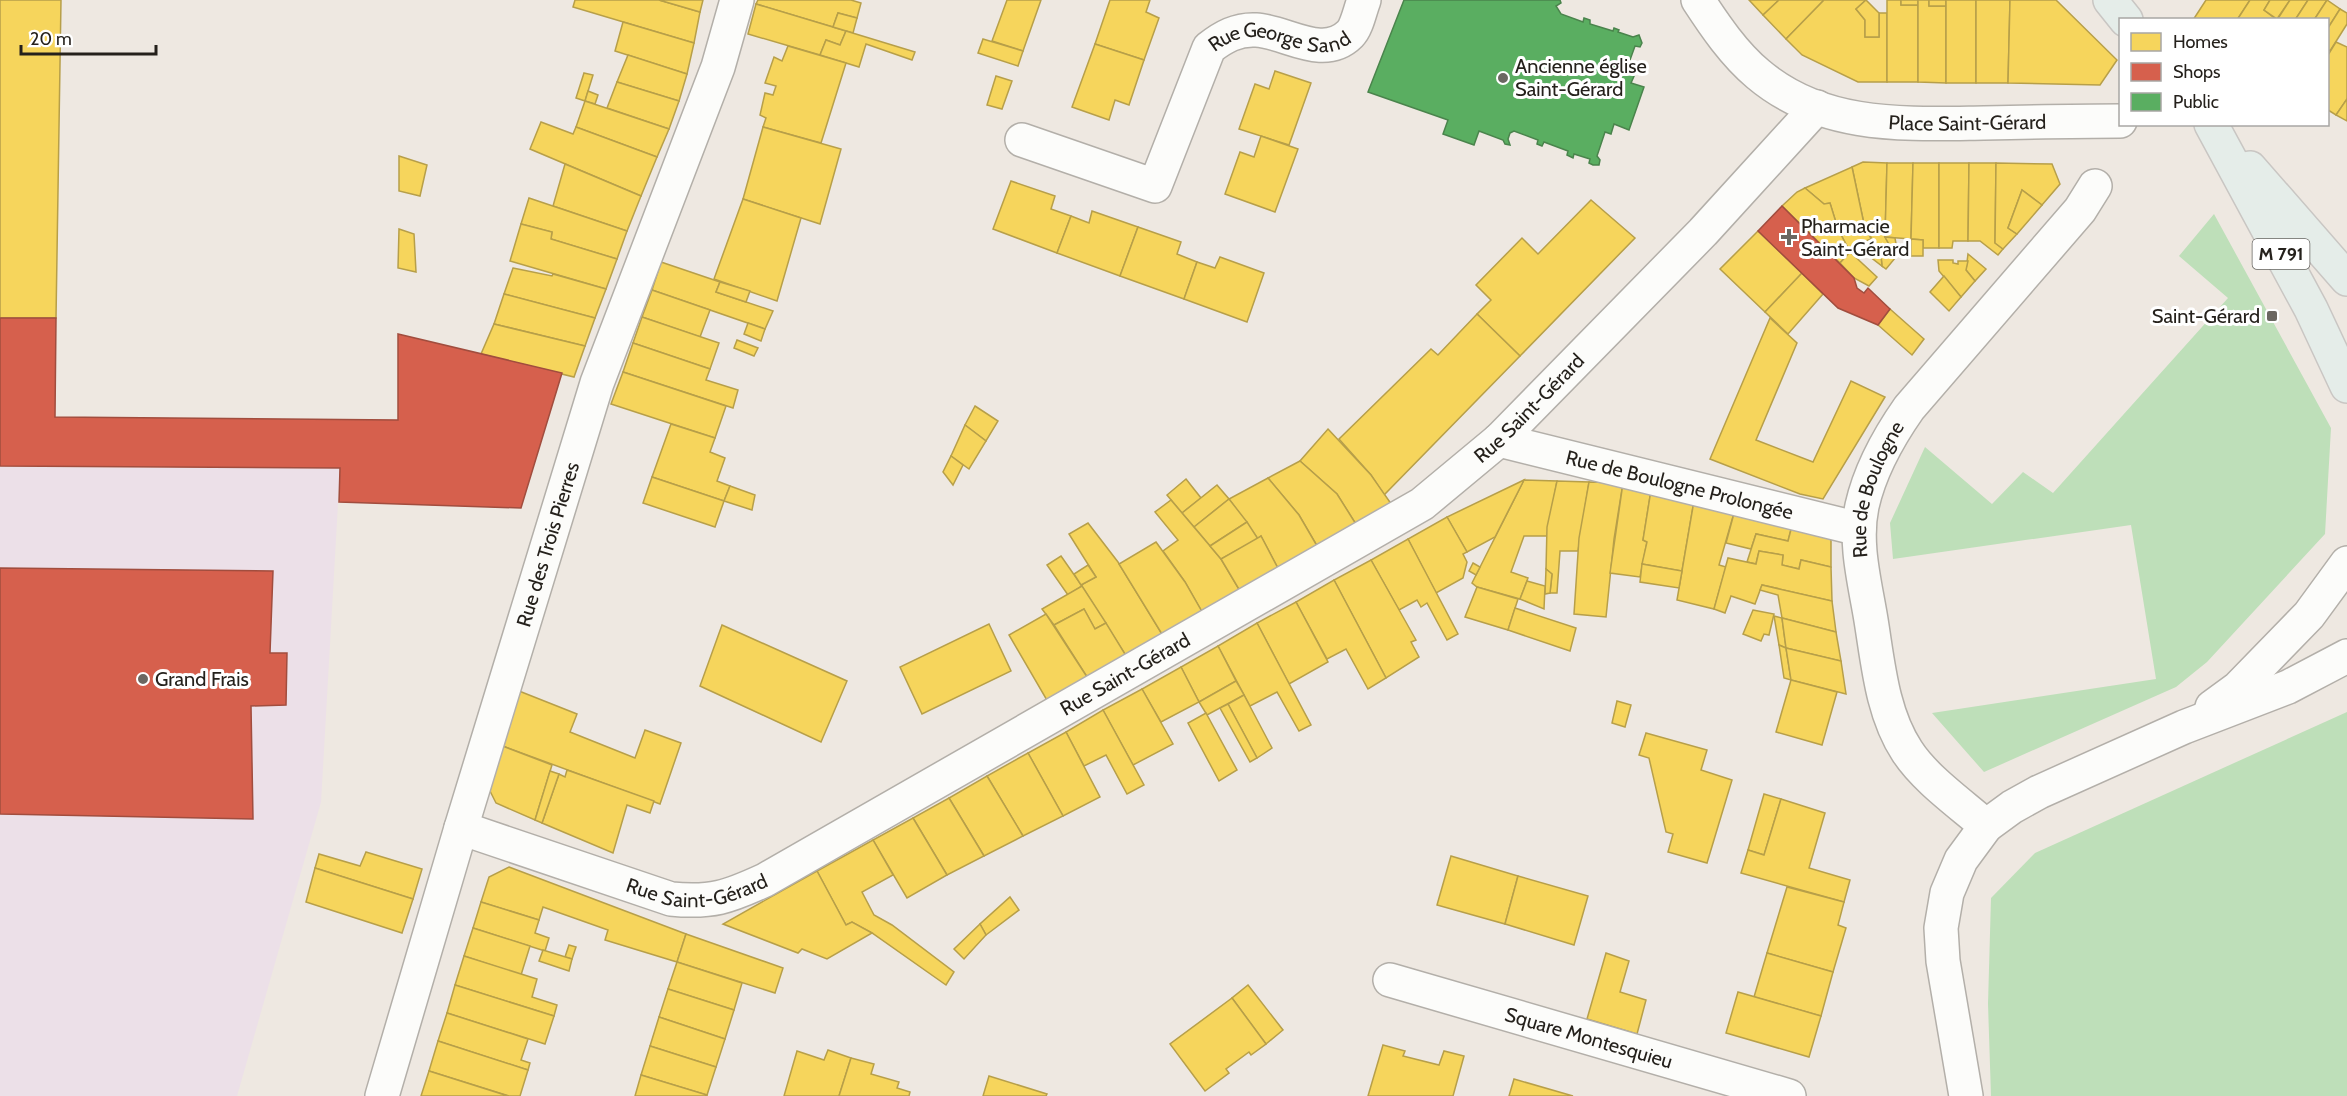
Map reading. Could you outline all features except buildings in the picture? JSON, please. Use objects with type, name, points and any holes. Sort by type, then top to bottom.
[{"type":"main road","points":[[2110,0],[2124,18]]},
{"type":"main road","name":"M 791","points":[[2213,126],[2310,309],[2347,386]]},
{"type":"main road","name":"M 791","points":[[2214,126],[2347,279]]},
{"type":"street","name":"Rue des Trois Pierres","points":[[382,1096],[597,383],[718,67],[737,0]]},
{"type":"street","name":"Rue George Sand","points":[[1022,140],[1155,186],[1209,48],[1222,37],[1238,31],[1257,30],[1315,45],[1331,45],[1352,33],[1365,0]]},
{"type":"street","name":"Place Saint-Gérard","points":[[1698,0],[1718,30],[1758,75],[1784,92],[1839,115],[1884,123],[2119,121]]},
{"type":"street","name":"Rue Saint-Gérard","points":[[461,828],[671,898],[694,901],[713,900],[734,894],[765,880],[1422,504],[1499,440],[1703,232],[1816,107]]},
{"type":"street","name":"Rue de Boulogne","points":[[1986,826],[1919,767],[1906,751],[1895,730],[1881,680],[1860,553],[1859,530],[1862,508],[1869,482],[1892,433],[1929,385],[2080,210],[2095,186]]},
{"type":"street","name":"Rue de Boulogne Prolongée","points":[[1499,440],[1859,530]]},
{"type":"street","points":[[2184,727],[2238,688],[2309,615],[2347,563]]},
{"type":"street","points":[[1966,1096],[1943,961],[1941,928],[1947,893],[1961,860],[1986,826],[2012,807],[2040,792],[2184,727],[2288,687],[2347,656]]},
{"type":"street","name":"Square Montesquieu","points":[[1390,980],[1789,1096]]},
{"type":"shaded area","points":[[0,467],[340,468],[321,802],[237,1096],[0,1096]]},
{"type":"green space","points":[[2214,214],[2331,428],[2325,534],[2207,662],[2176,687],[1984,772],[1932,713],[2156,679],[2131,525],[1893,559],[1890,523],[1925,447],[1992,504],[2023,472],[2053,493],[2228,298],[2179,256]]},
{"type":"green space","points":[[2347,712],[2347,1096],[1991,1096],[1988,1004],[1991,898],[2035,853]]},
{"type":"place","name":"Ancienne église Saint-Gérard","points":[[1503,78]]},
{"type":"place","name":"Pharmacie Saint-Gérard","points":[[1789,237]]},
{"type":"place","name":"Saint-Gérard","points":[[2272,316]]},
{"type":"place","name":"Grand Frais","points":[[143,679]]}]
